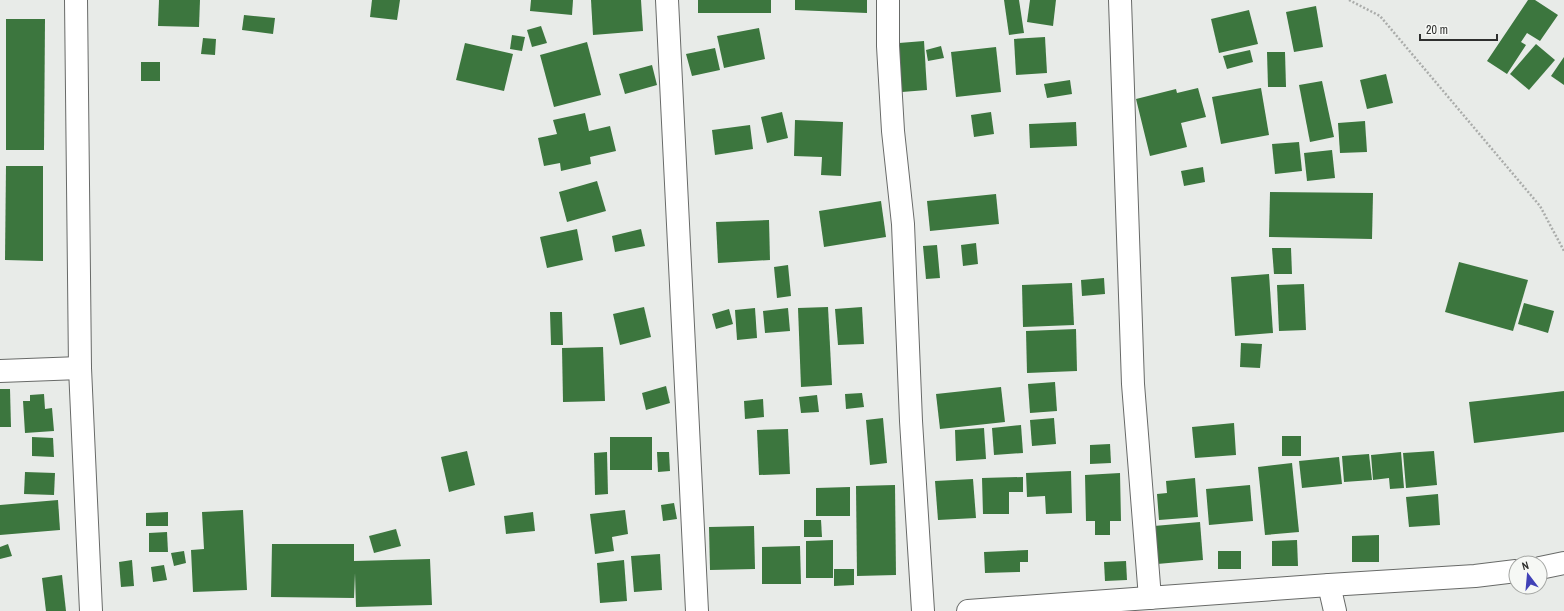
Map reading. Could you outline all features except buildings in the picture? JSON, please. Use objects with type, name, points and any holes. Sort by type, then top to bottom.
[{"type":"street","points":[[76,0],[80,368],[91,611]]},
{"type":"street","points":[[667,0],[697,611]]},
{"type":"street","points":[[888,0],[888,46],[893,131],[903,224],[911,421],[923,611]]},
{"type":"street","points":[[1120,0],[1133,384],[1150,598]]},
{"type":"street","points":[[0,371],[80,368]]},
{"type":"street","points":[[1548,566],[1564,563]]},
{"type":"street","points":[[968,611],[1475,576],[1508,572]]},
{"type":"street","points":[[1329,585],[1335,611]]},
{"type":"path","points":[[1349,0],[1380,16],[1540,206],[1564,251]]}]
